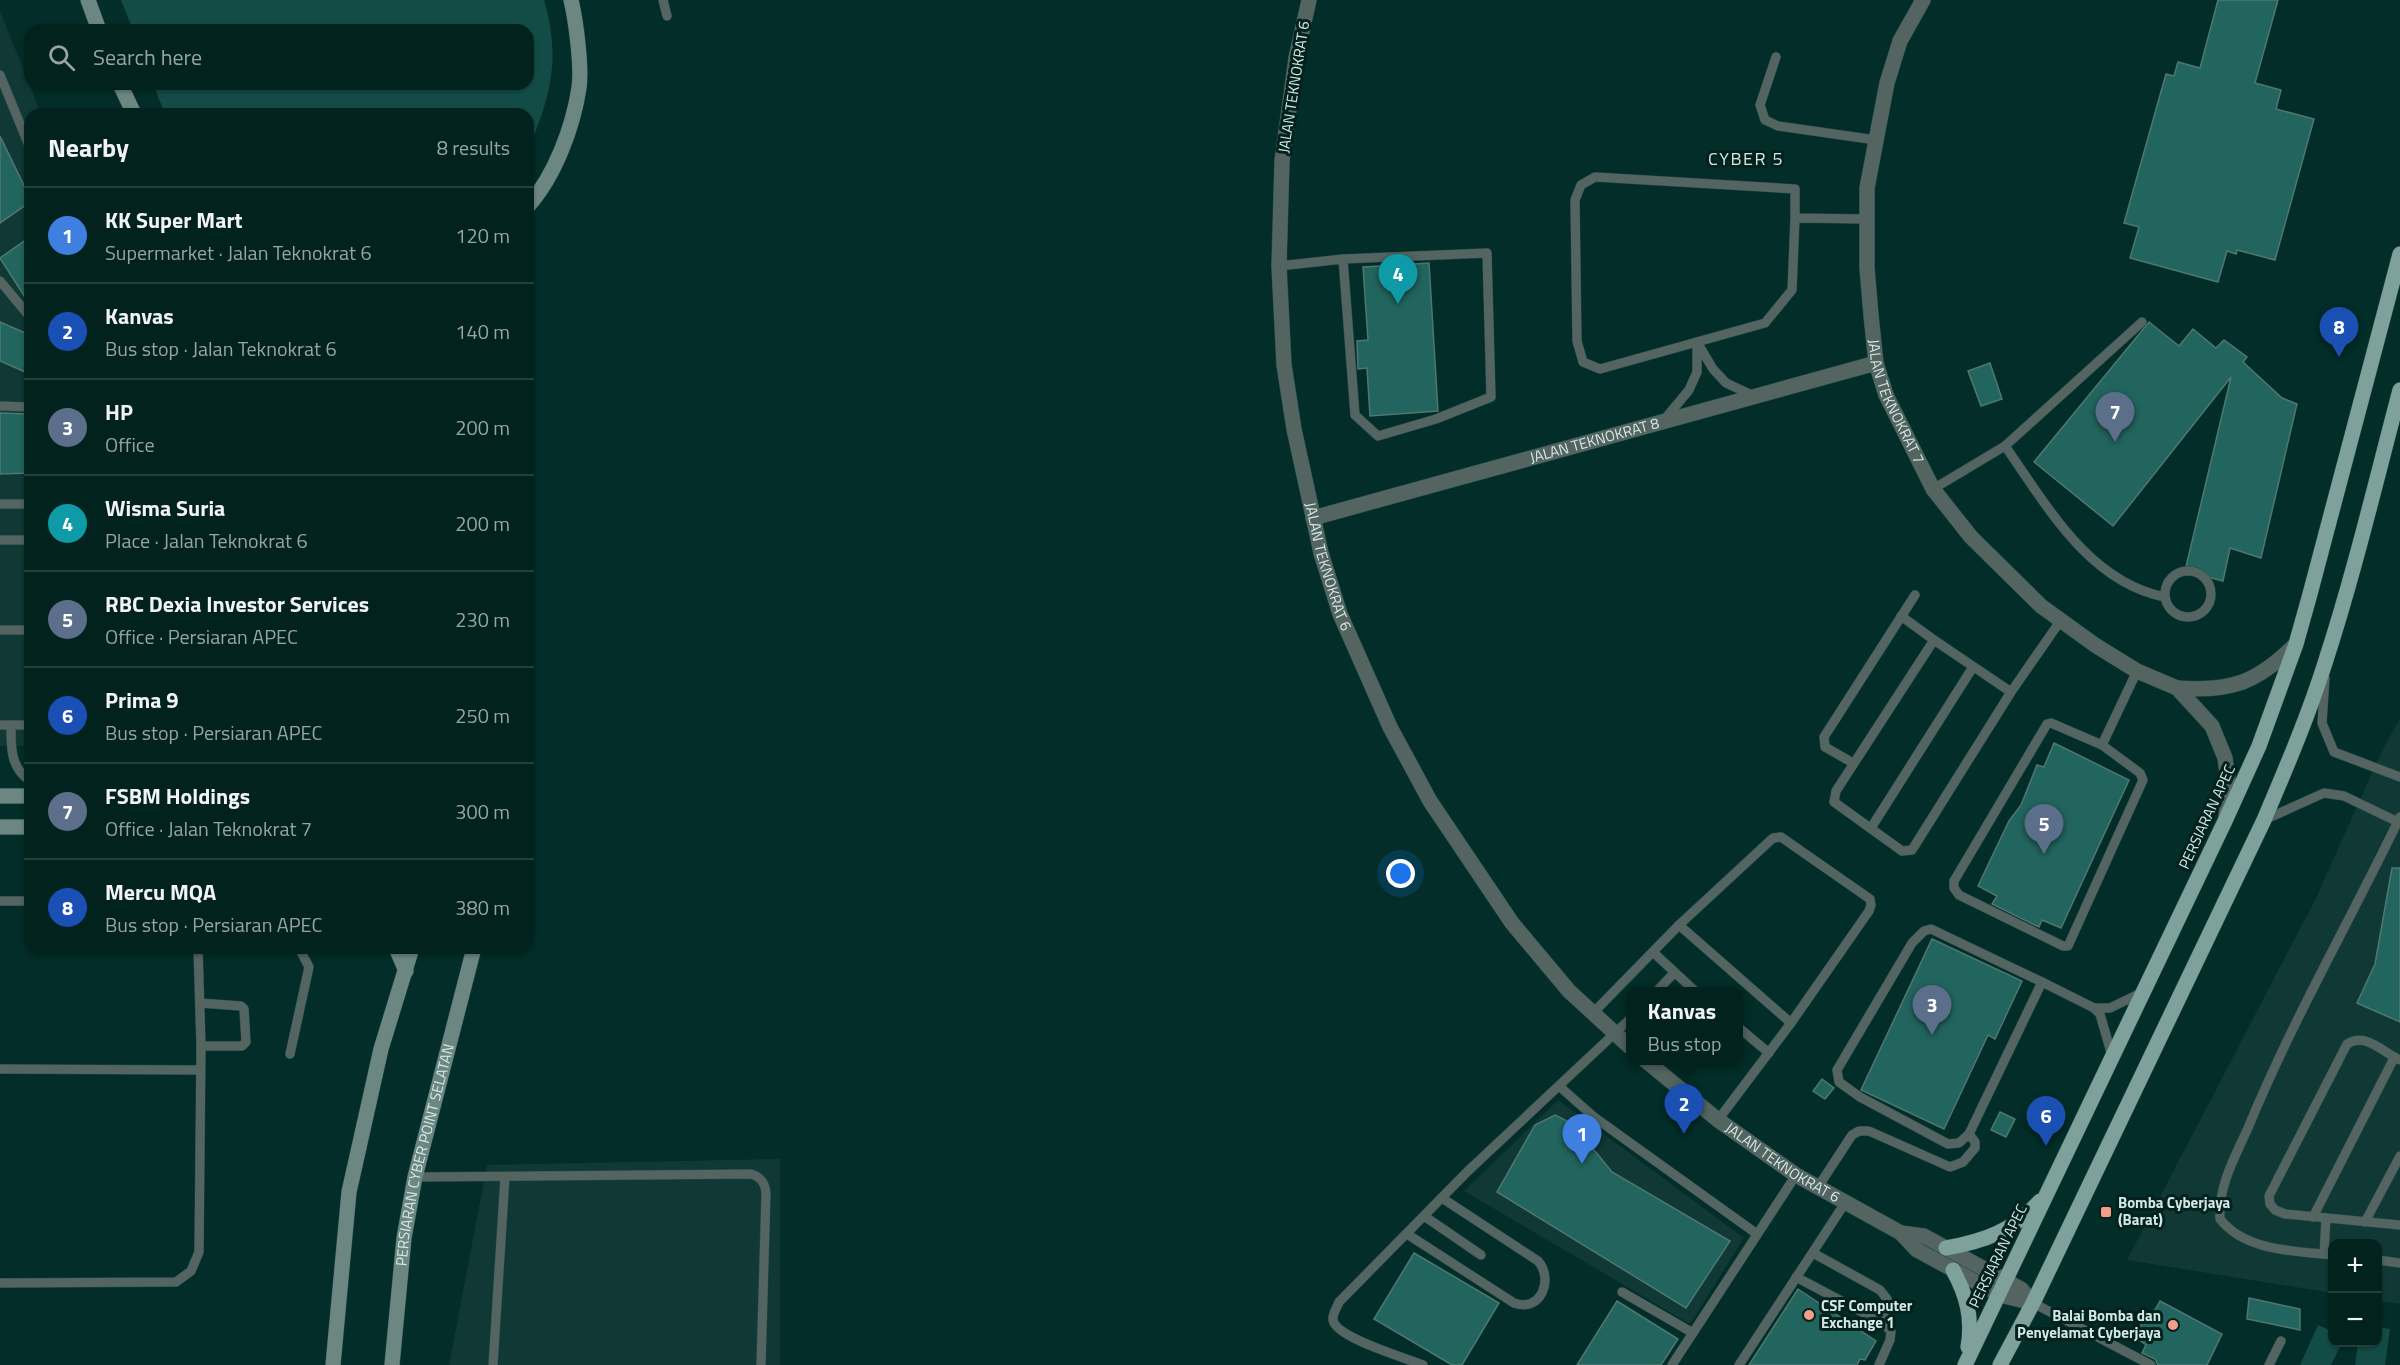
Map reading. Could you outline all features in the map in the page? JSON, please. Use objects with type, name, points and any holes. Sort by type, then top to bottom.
[{"type":"main road","points":[[88,0],[97,24]]},
{"type":"main road","points":[[534,196],[563,149],[579,86],[576,19],[571,0]]},
{"type":"main road","points":[[122,90],[129,108]]},
{"type":"main road","name":"PERSIARAN APEC","points":[[1965,1365],[2145,992],[2259,746],[2296,644],[2400,254]]},
{"type":"main road","points":[[2000,1365],[2033,1303],[2264,820],[2297,742],[2325,664],[2400,390]]},
{"type":"main road","points":[[0,796],[24,796]]},
{"type":"main road","points":[[0,827],[24,827]]},
{"type":"main road","points":[[399,954],[406,971]]},
{"type":"main road","points":[[333,1365],[349,1192],[381,1049],[410,954]]},
{"type":"main road","name":"PERSIARAN CYBER POINT SELATAN","points":[[392,1365],[404,1238],[415,1176],[472,954]]},
{"type":"main road","points":[[1946,1248],[2000,1233],[2024,1218],[2049,1192]]},
{"type":"main road","points":[[1953,1270],[1962,1286],[1970,1316],[1971,1332],[1965,1365]]},
{"type":"street","name":"JALAN TEKNOKRAT 6","points":[[1309,0],[1296,58],[1282,161],[1278,266],[1284,365],[1294,429],[1321,552],[1340,614],[1390,727],[1430,801],[1512,923],[1569,991],[1626,1043]]},
{"type":"street","name":"JALAN TEKNOKRAT 7","points":[[1923,0],[1900,41],[1887,83],[1867,188],[1867,268],[1876,363],[1897,420],[1934,489],[1971,537],[2041,606],[2137,671],[2177,688],[2203,690],[2225,687],[2245,682],[2264,672],[2296,644]]},
{"type":"street","name":"JALAN TEKNOKRAT 8","points":[[1313,518],[1876,363]]},
{"type":"street","name":"JALAN TEKNOKRAT 7","points":[[2177,688],[2212,726],[2220,741],[2228,780],[2225,821]]},
{"type":"street","name":"JALAN TEKNOKRAT 6","points":[[1651,1065],[1718,1120],[1796,1175],[1900,1233],[1917,1250],[1953,1270],[2003,1288],[2033,1303]]},
{"type":"street","name":"JALAN TEKNOKRAT 6","points":[[1900,1233],[1924,1236],[1946,1248],[2003,1288]]},
{"type":"lane","points":[[576,19],[581,0]]},
{"type":"lane","points":[[663,0],[667,16]]},
{"type":"lane","points":[[1776,57],[1760,105],[1765,120],[1778,126],[1876,140]]},
{"type":"lane","points":[[0,75],[24,133]]},
{"type":"lane","points":[[1596,177],[1795,189],[1795,218],[1792,290],[1765,323],[1600,369],[1583,362],[1577,341],[1575,200],[1581,185],[1596,177]]},
{"type":"lane","points":[[1795,218],[1866,219]]},
{"type":"lane","points":[[1278,266],[1343,259],[1487,254],[1491,397],[1436,418],[1378,436],[1355,414],[1343,259]]},
{"type":"lane","points":[[0,281],[24,310]]},
{"type":"lane","points":[[1934,489],[2005,446],[2142,322]]},
{"type":"lane","points":[[1697,342],[1713,369],[1726,383],[1756,397]]},
{"type":"lane","points":[[1663,422],[1689,390],[1697,372],[1697,342]]},
{"type":"lane","points":[[0,406],[24,407]]},
{"type":"lane","points":[[2005,446],[2070,538],[2115,577],[2152,594],[2165,597],[2172,610],[2185,616],[2199,613],[2209,602],[2210,595],[2206,580],[2201,575],[2187,571],[2173,576],[2168,582],[2165,597]]},
{"type":"lane","points":[[0,504],[24,504]]},
{"type":"lane","points":[[0,540],[24,540]]},
{"type":"lane","points":[[1853,763],[1825,747],[1824,737],[1915,595]]},
{"type":"lane","points":[[1901,616],[2011,692]]},
{"type":"lane","points":[[1934,640],[1853,763],[1836,791],[1834,802],[1902,851],[1912,850],[2011,692],[2061,620]]},
{"type":"lane","points":[[0,630],[24,630]]},
{"type":"lane","points":[[2325,664],[2322,723],[2334,752],[2400,777]]},
{"type":"lane","points":[[1870,828],[1973,667]]},
{"type":"lane","points":[[2102,745],[2137,671]]},
{"type":"lane","points":[[2051,723],[2102,745],[2140,773],[2143,780],[2068,946],[2063,946],[1959,895],[1954,888],[1954,880],[2047,724],[2051,723]]},
{"type":"lane","points":[[0,725],[24,725]]},
{"type":"lane","points":[[11,725],[11,755],[24,775]]},
{"type":"lane","points":[[2264,820],[2324,793],[2344,796],[2399,821],[2271,1072],[2222,1190],[2220,1219],[2228,1230],[2241,1238],[2291,1251],[2328,1255],[2326,1218]]},
{"type":"lane","points":[[1593,1013],[1679,925],[1773,838],[1781,837],[1870,899],[1869,911],[1791,1023],[1718,1120]]},
{"type":"lane","points":[[0,901],[24,901]]},
{"type":"lane","points":[[1679,925],[1791,1023]]},
{"type":"lane","points":[[2042,982],[1969,1134],[1959,1143],[1948,1144],[1860,1097],[1839,1082],[1837,1070],[1912,943],[1924,931],[1931,929],[2042,982],[2094,1008],[2100,1014],[2113,1059]]},
{"type":"lane","points":[[1654,953],[1690,987]]},
{"type":"lane","points":[[0,1283],[176,1282],[191,1271],[198,1252],[201,1046],[198,954]]},
{"type":"lane","points":[[290,1054],[309,967],[302,954]]},
{"type":"lane","points":[[1661,987],[1674,973]]},
{"type":"lane","points":[[2094,1008],[2110,1008],[2145,992]]},
{"type":"lane","points":[[200,1003],[241,1006],[244,1009],[246,1042],[242,1046],[201,1046]]},
{"type":"lane","points":[[1424,1365],[1358,1340],[1338,1329],[1333,1321],[1333,1314],[1339,1302],[1442,1198],[1626,1023]]},
{"type":"lane","points":[[1743,1031],[1769,1053]]},
{"type":"lane","points":[[2313,1217],[2397,1059],[2363,1039],[2355,1039],[2347,1044],[2340,1054],[2269,1196],[2270,1204],[2275,1210],[2285,1214],[2313,1217],[2365,1222],[2400,1225]]},
{"type":"lane","points":[[0,1069],[200,1070]]},
{"type":"lane","points":[[1559,1086],[1594,1117],[1757,1234]]},
{"type":"lane","points":[[1818,1187],[1852,1135],[1859,1131],[1869,1131],[1950,1167],[1963,1162],[1976,1149],[1975,1142],[1969,1134]]},
{"type":"lane","points":[[2365,1222],[2400,1156]]},
{"type":"lane","points":[[415,1176],[751,1174],[757,1176],[763,1182],[766,1193],[761,1365]]},
{"type":"lane","points":[[1672,1365],[1796,1175]]},
{"type":"lane","points":[[493,1365],[506,1176]]},
{"type":"lane","points":[[1407,1234],[1514,1303],[1529,1305],[1540,1296],[1545,1274],[1538,1261],[1442,1198]]},
{"type":"lane","points":[[1739,1365],[1845,1203]]},
{"type":"lane","points":[[1424,1216],[1482,1255]]},
{"type":"lane","points":[[1813,1253],[1880,1290],[1887,1299],[1887,1310],[1881,1322]]},
{"type":"lane","points":[[2382,1261],[2400,1263]]},
{"type":"lane","points":[[1796,1277],[1881,1322],[1891,1331],[1890,1340],[1879,1365]]},
{"type":"lane","points":[[1622,1292],[1693,1333]]},
{"type":"lane","points":[[2033,1303],[2151,1365]]},
{"type":"lane","points":[[2269,1365],[2280,1341]]},
{"type":"shaded area","points":[[121,0],[544,0],[552,40],[551,76],[543,112],[534,135],[534,108],[163,108],[155,90],[534,90],[534,24],[131,24]]},
{"type":"shaded area","points":[[0,11],[24,71],[24,90],[31,90],[39,108],[24,108],[24,746],[0,746]]},
{"type":"shaded area","points":[[2400,718],[2400,1304],[2382,1302],[2382,1239],[2328,1239],[2328,1292],[2127,1260],[2316,898],[2381,753]]},
{"type":"shaded area","points":[[1558,1100],[1744,1238],[1690,1324],[1464,1191]]},
{"type":"shaded area","points":[[780,1159],[780,1365],[449,1365],[487,1165]]},
{"type":"shaded area","points":[[2318,1325],[2328,1329],[2328,1347],[2340,1347],[2331,1365],[2300,1365]]},
{"type":"shaded area","points":[[2382,1328],[2390,1329],[2385,1365],[2355,1365],[2357,1347],[2382,1347]]},
{"type":"building","points":[[2218,0],[2278,0],[2255,83],[2281,90],[2276,109],[2314,119],[2275,260],[2237,250],[2236,254],[2227,251],[2218,282],[2130,258],[2139,227],[2124,223],[2166,74],[2174,76],[2178,62],[2200,68]]},
{"type":"building","points":[[0,136],[24,186],[24,206],[0,223]]},
{"type":"building","points":[[24,241],[24,296],[0,258]]},
{"type":"building","points":[[1429,263],[1438,411],[1370,416],[1367,368],[1358,369],[1357,341],[1368,340],[1363,267]]},
{"type":"building","points":[[0,322],[24,332],[24,371],[0,361]]},
{"type":"building","points":[[2149,322],[2179,346],[2193,329],[2216,348],[2224,340],[2247,357],[2243,362],[2282,398],[2297,404],[2261,558],[2230,548],[2223,581],[2185,571],[2231,377],[2113,526],[2034,462]]},
{"type":"building","points":[[1990,363],[2002,399],[1981,406],[1968,371]]},
{"type":"building","points":[[0,413],[24,414],[24,473],[0,474]]},
{"type":"building","points":[[2054,743],[2129,780],[2061,928],[2042,920],[2039,927],[1992,904],[1997,896],[1978,886],[2009,821],[2021,805],[2037,765],[2044,767]]},
{"type":"building","points":[[2392,868],[2400,868],[2400,1022],[2357,1003],[2375,964]]},
{"type":"building","points":[[1932,939],[2022,981],[1995,1039],[1988,1035],[1944,1129],[1861,1090]]},
{"type":"building","points":[[1822,1079],[1834,1088],[1825,1099],[1813,1091]]},
{"type":"building","points":[[2000,1112],[2015,1119],[2006,1137],[1991,1130]]},
{"type":"building","points":[[1555,1115],[1573,1124],[1612,1172],[1730,1241],[1686,1308],[1497,1192],[1535,1125]]},
{"type":"building","points":[[1414,1253],[1499,1303],[1462,1365],[1452,1365],[1374,1319]]},
{"type":"building","name":"CSF Computer Exchange 1","points":[[1798,1289],[1876,1341],[1865,1360],[1860,1359],[1857,1365],[1749,1365]]},
{"type":"building","points":[[2249,1298],[2300,1309],[2300,1330],[2247,1319]]},
{"type":"building","points":[[1617,1301],[1678,1339],[1661,1365],[1577,1365]]},
{"type":"building","name":"Balai Bomba dan Penyelamat Cyberjaya","points":[[2160,1301],[2222,1334],[2207,1365],[2158,1365],[2155,1359],[2142,1353],[2146,1345],[2138,1339],[2142,1320],[2155,1310]]},
{"type":"place","name":"Wisma Suria","points":[[1398,304]]},
{"type":"place","name":"Mercu MQA","points":[[2339,357]]},
{"type":"place","name":"FSBM Holdings","points":[[2115,442]]},
{"type":"place","name":"RBC Dexia Investor Services","points":[[2044,854]]},
{"type":"place","name":"HP","points":[[1932,1035]]},
{"type":"place","name":"Kanvas","points":[[1684,1134]]},
{"type":"place","name":"Prima 9","points":[[2046,1146]]},
{"type":"place","name":"KK Super Mart","points":[[1582,1164]]},
{"type":"place","name":"Bomba Cyberjaya (Barat)","points":[[2106,1212]]},
{"type":"place","name":"CSF Computer Exchange 1","points":[[1809,1315]]},
{"type":"place","name":"Balai Bomba dan Penyelamat Cyberjaya","points":[[2173,1325]]},
{"type":"district","name":"CYBER 5","points":[[1746,159]]}]
